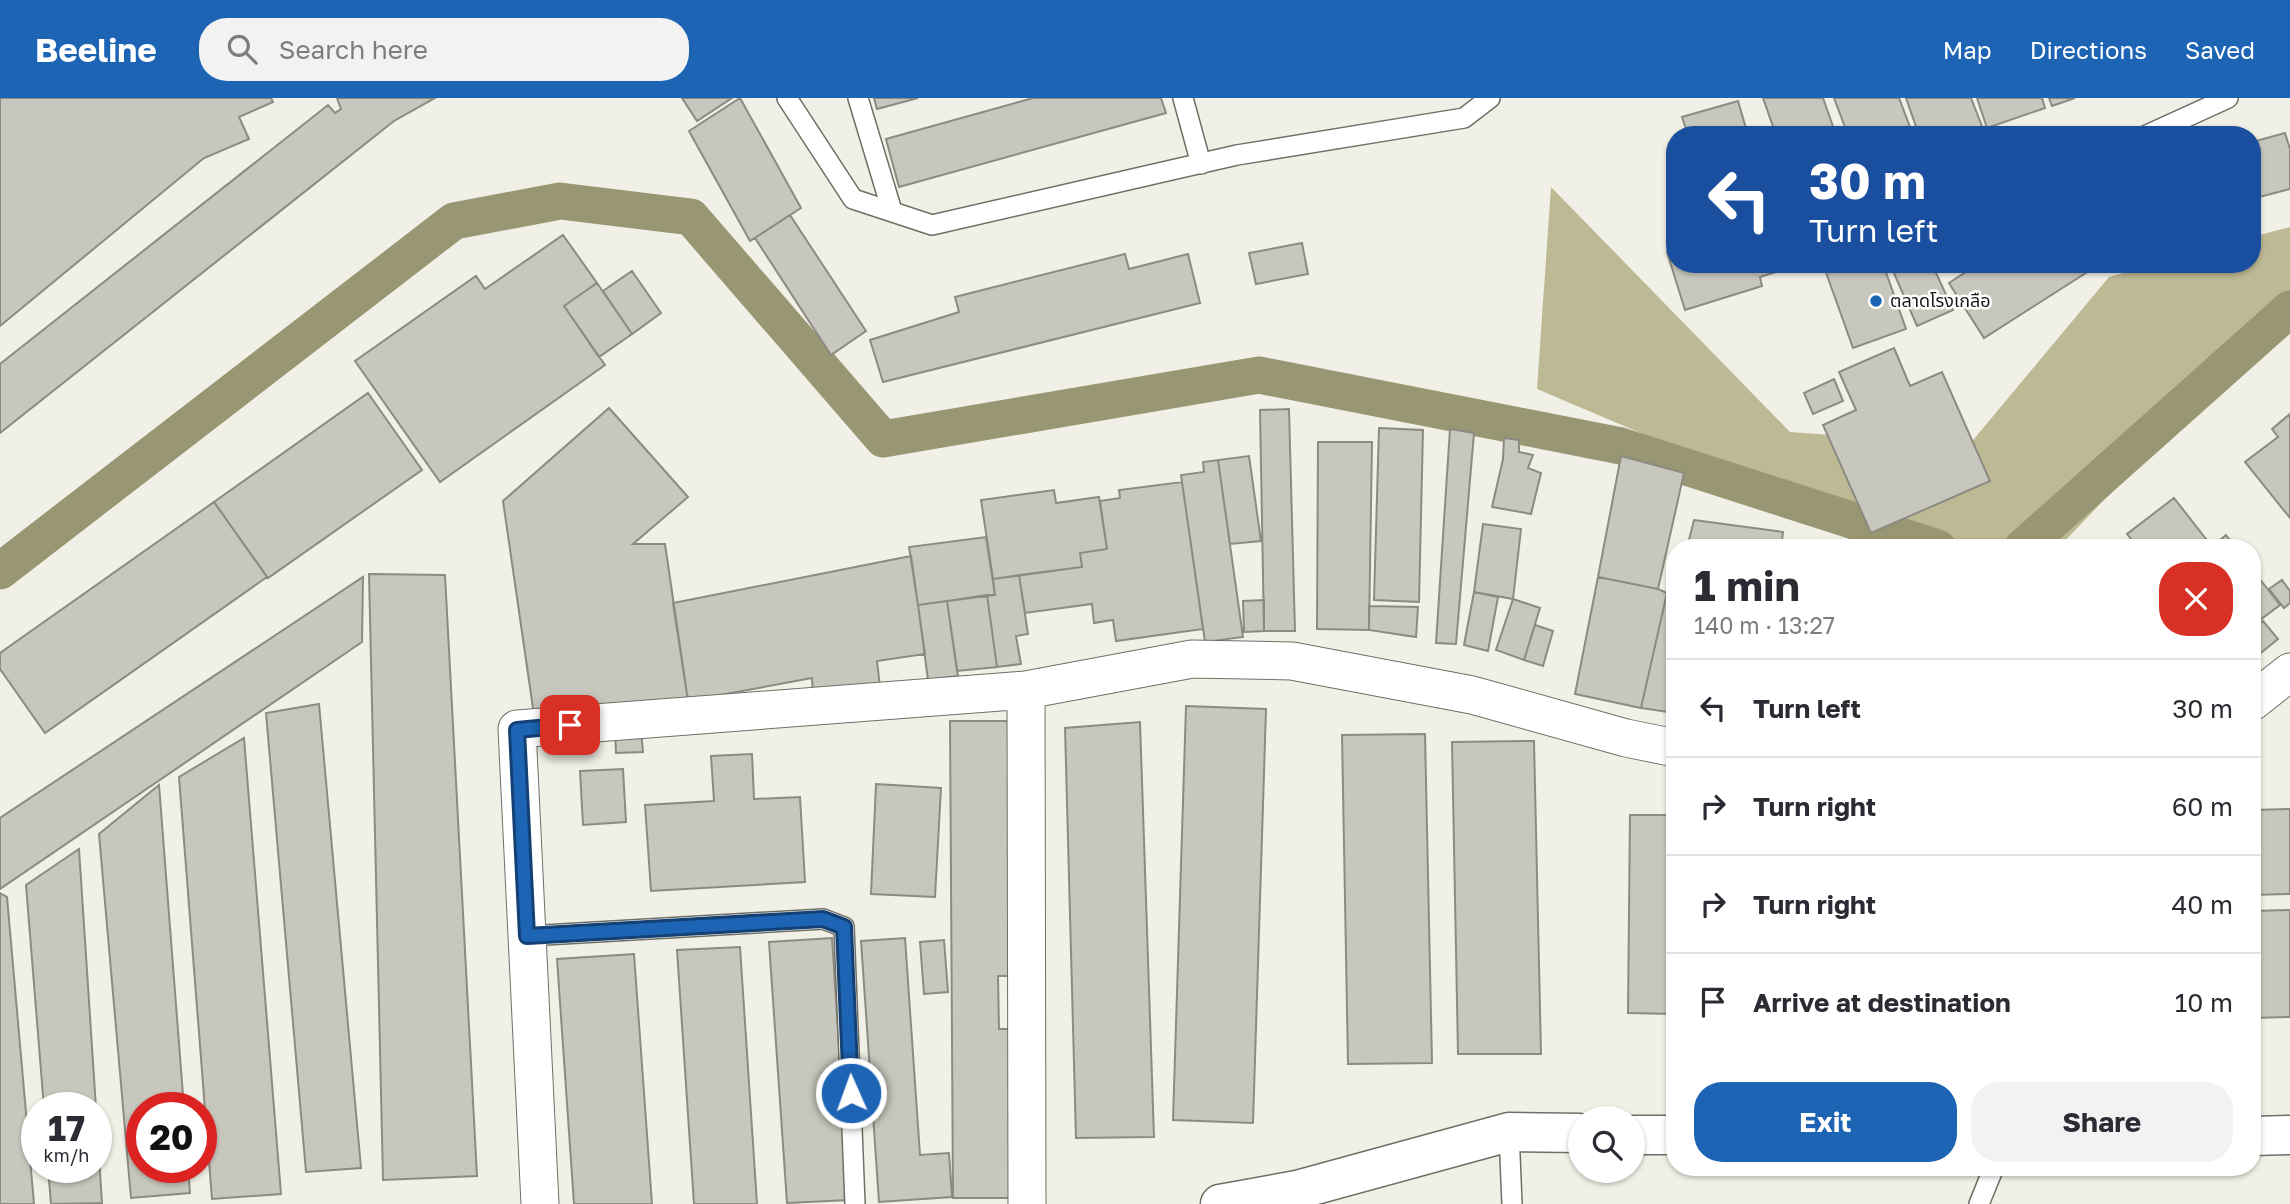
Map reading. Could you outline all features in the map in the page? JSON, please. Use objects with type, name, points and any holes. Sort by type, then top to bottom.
[{"type":"street","points":[[540,1204],[517,730],[1026,690],[1192,659],[1292,661],[1472,695],[1626,738],[1666,746]]},
{"type":"street","points":[[2261,695],[2290,672]]},
{"type":"street","points":[[1026,690],[1027,1204]]},
{"type":"street","points":[[1230,1203],[1297,1197],[1509,1132],[1568,1133]]},
{"type":"street","points":[[1645,1135],[1666,1135]]},
{"type":"street","points":[[2261,1136],[2290,1135]]},
{"type":"lane","points":[[787,98],[853,199],[932,225],[1237,155],[1464,118],[1490,98]]},
{"type":"lane","points":[[858,98],[892,211]]},
{"type":"lane","points":[[1183,98],[1201,164]]},
{"type":"lane","points":[[2167,126],[2228,98]]},
{"type":"lane","points":[[527,936],[823,919],[844,927],[855,1204]]},
{"type":"lane","points":[[1509,1132],[1512,1204]]},
{"type":"lane","points":[[1979,1204],[1990,1176]]},
{"type":"shaded area","points":[[1551,187],[1790,432],[1969,445],[2109,277],[2123,273],[2261,273],[2261,235],[2290,227],[2290,306],[2067,539],[1890,539],[1537,389]]},
{"type":"building","points":[[0,98],[271,98],[273,102],[239,117],[249,139],[204,158],[0,326]]},
{"type":"building","points":[[337,98],[435,98],[394,121],[0,433],[0,364],[328,105],[335,113],[341,109]]},
{"type":"building","points":[[682,98],[732,98],[697,121]]},
{"type":"building","points":[[740,98],[801,208],[750,241],[689,131]]},
{"type":"building","points":[[874,98],[918,98],[877,109]]},
{"type":"building","points":[[1033,98],[1161,98],[1166,113],[899,187],[886,139]]},
{"type":"building","points":[[1763,98],[1823,98],[1833,126],[1773,126]]},
{"type":"building","points":[[1834,98],[1899,98],[1910,126],[1845,126]]},
{"type":"building","points":[[1906,98],[1971,98],[1982,126],[1916,126]]},
{"type":"building","points":[[1977,98],[2042,98],[2045,108],[1986,126]]},
{"type":"building","points":[[2049,98],[2075,98],[2052,106]]},
{"type":"building","points":[[1738,101],[1745,126],[1685,126],[1682,117]]},
{"type":"building","points":[[2285,133],[2290,149],[2290,189],[2261,197],[2261,140]]},
{"type":"building","points":[[790,215],[866,331],[831,355],[755,238]]},
{"type":"building","points":[[563,235],[597,283],[564,306],[605,365],[440,482],[355,361],[476,276],[485,289]]},
{"type":"building","points":[[1302,243],[1308,274],[1256,284],[1249,253]]},
{"type":"building","points":[[1125,254],[1129,269],[1188,254],[1200,303],[883,382],[870,340],[959,312],[955,297]]},
{"type":"building","points":[[632,271],[661,313],[632,334],[603,291]]},
{"type":"building","points":[[1674,273],[1773,273],[1760,277],[1762,286],[1685,310]]},
{"type":"building","points":[[1826,273],[1886,273],[1906,329],[1853,348]]},
{"type":"building","points":[[1894,273],[1936,273],[1953,310],[1917,326]]},
{"type":"building","points":[[1964,273],[2086,273],[1984,338],[1949,283]]},
{"type":"building","points":[[597,283],[632,334],[599,357],[564,306]]},
{"type":"building","points":[[1894,348],[1910,386],[1942,372],[1990,481],[1871,533],[1823,425],[1856,410],[1839,372]]},
{"type":"building","points":[[1834,379],[1843,401],[1813,414],[1804,393]]},
{"type":"building","points":[[368,393],[422,470],[268,578],[214,502]]},
{"type":"building","points":[[609,408],[688,497],[633,544],[665,544],[688,701],[535,722],[503,501]]},
{"type":"building","points":[[1289,409],[1295,631],[1264,631],[1260,410]]},
{"type":"building","points":[[2290,414],[2290,518],[2245,462],[2278,437],[2272,429]]},
{"type":"building","points":[[1379,428],[1423,430],[1419,602],[1374,600]]},
{"type":"building","points":[[1450,429],[1474,433],[1456,644],[1436,643]]},
{"type":"building","points":[[1504,438],[1519,440],[1519,452],[1533,455],[1528,468],[1541,473],[1531,514],[1492,507],[1503,459]]},
{"type":"building","points":[[1318,442],[1372,442],[1369,630],[1317,629]]},
{"type":"building","points":[[1249,456],[1261,541],[1230,544],[1218,460]]},
{"type":"building","points":[[1621,456],[1684,473],[1669,539],[1666,539],[1666,553],[1658,589],[1598,577]]},
{"type":"building","points":[[1218,460],[1243,637],[1205,642],[1181,475],[1204,472],[1203,462]]},
{"type":"building","points":[[1182,482],[1203,629],[1116,641],[1113,620],[1094,623],[1092,604],[1025,613],[1019,575],[1082,567],[1080,553],[1107,549],[1100,501],[1120,498],[1119,490]]},
{"type":"building","points":[[1054,490],[1056,503],[1099,497],[1107,549],[1080,553],[1082,567],[993,579],[981,500]]},
{"type":"building","points":[[2174,498],[2206,539],[2131,539],[2127,534]]},
{"type":"building","points":[[214,502],[267,577],[45,733],[0,669],[0,653]]},
{"type":"building","points":[[1694,520],[1783,532],[1782,539],[1689,539]]},
{"type":"building","points":[[1483,524],[1521,529],[1513,599],[1474,592]]},
{"type":"building","points":[[986,537],[995,595],[918,605],[909,547]]},
{"type":"building","points":[[911,556],[925,654],[877,661],[880,687],[813,696],[812,678],[688,701],[673,603]]},
{"type":"building","points":[[369,574],[445,575],[477,1176],[383,1180]]},
{"type":"building","points":[[1019,575],[1028,634],[1016,636],[1021,664],[997,667],[987,595],[995,595],[993,579]]},
{"type":"building","points":[[363,577],[362,642],[0,889],[0,818]]},
{"type":"building","points":[[1598,577],[1666,593],[1641,708],[1575,694]]},
{"type":"building","points":[[2282,580],[2290,591],[2290,603],[2284,608],[2269,589]]},
{"type":"building","points":[[2261,581],[2280,605],[2261,619]]},
{"type":"building","points":[[1474,592],[1498,597],[1488,651],[1464,645]]},
{"type":"building","points":[[987,595],[997,667],[957,671],[947,601]]},
{"type":"building","points":[[1666,597],[1666,712],[1641,708]]},
{"type":"building","points":[[1513,599],[1540,608],[1524,660],[1496,650]]},
{"type":"building","points":[[1264,600],[1264,631],[1244,632],[1243,601]]},
{"type":"building","points":[[947,601],[958,676],[928,680],[918,605]]},
{"type":"building","points":[[1369,606],[1418,607],[1416,637],[1369,630]]},
{"type":"building","points":[[2263,621],[2278,639],[2261,653]]},
{"type":"building","points":[[1535,625],[1553,631],[1543,666],[1524,660]]},
{"type":"building","points":[[319,704],[361,1168],[306,1172],[266,713]]},
{"type":"building","points":[[1186,706],[1266,709],[1253,1123],[1173,1120]]},
{"type":"building","points":[[950,721],[1009,721],[1010,976],[998,976],[999,1029],[1010,1029],[1011,1198],[953,1198]]},
{"type":"building","points":[[1140,722],[1154,1137],[1076,1138],[1065,728]]},
{"type":"building","points":[[641,730],[643,752],[616,753],[615,731]]},
{"type":"building","points":[[1425,734],[1432,1063],[1348,1064],[1342,735]]},
{"type":"building","points":[[244,738],[281,1194],[212,1199],[211,1183],[217,1183],[217,1092],[204,1092],[179,777]]},
{"type":"building","points":[[1534,741],[1541,1054],[1458,1054],[1452,742]]},
{"type":"building","points":[[752,754],[754,799],[800,797],[805,882],[651,891],[645,805],[714,801],[711,756]]},
{"type":"building","points":[[623,769],[626,822],[583,825],[580,771]]},
{"type":"building","points":[[876,784],[941,788],[935,897],[871,894]]},
{"type":"building","points":[[159,785],[183,1092],[126,1092],[126,1141],[99,834]]},
{"type":"building","points":[[2290,809],[2290,894],[2261,895],[2261,810]]},
{"type":"building","points":[[1630,815],[1666,815],[1666,1014],[1628,1013]]},
{"type":"building","points":[[79,849],[95,1092],[43,1092],[26,885]]},
{"type":"building","points":[[0,893],[7,897],[24,1092],[21,1092],[21,1183],[32,1183],[34,1204],[0,1204]]},
{"type":"building","points":[[2290,910],[2290,1017],[2261,1018],[2261,911]]},
{"type":"building","points":[[832,938],[849,1200],[787,1203],[769,942]]},
{"type":"building","points":[[905,938],[920,1155],[949,1153],[952,1197],[879,1202],[861,941]]},
{"type":"building","points":[[944,940],[948,992],[924,994],[920,942]]},
{"type":"building","points":[[740,947],[757,1204],[694,1204],[677,950]]},
{"type":"building","points":[[634,954],[652,1204],[574,1204],[557,959]]},
{"type":"building","points":[[49,1183],[101,1183],[102,1203],[51,1204]]},
{"type":"building","points":[[130,1183],[189,1183],[190,1193],[131,1198]]},
{"type":"waterway","points":[[0,571],[454,221],[560,201],[691,217],[883,439],[1259,375],[1621,446],[1910,539]]},
{"type":"waterway","points":[[2032,539],[2290,309]]},
{"type":"place","name":"ตลาดโรงเกลือ","points":[[1876,301]]},
{"type":"route","points":[[570,725],[517,730],[527,936],[823,919],[835,922],[844,927],[851,1093]]}]
